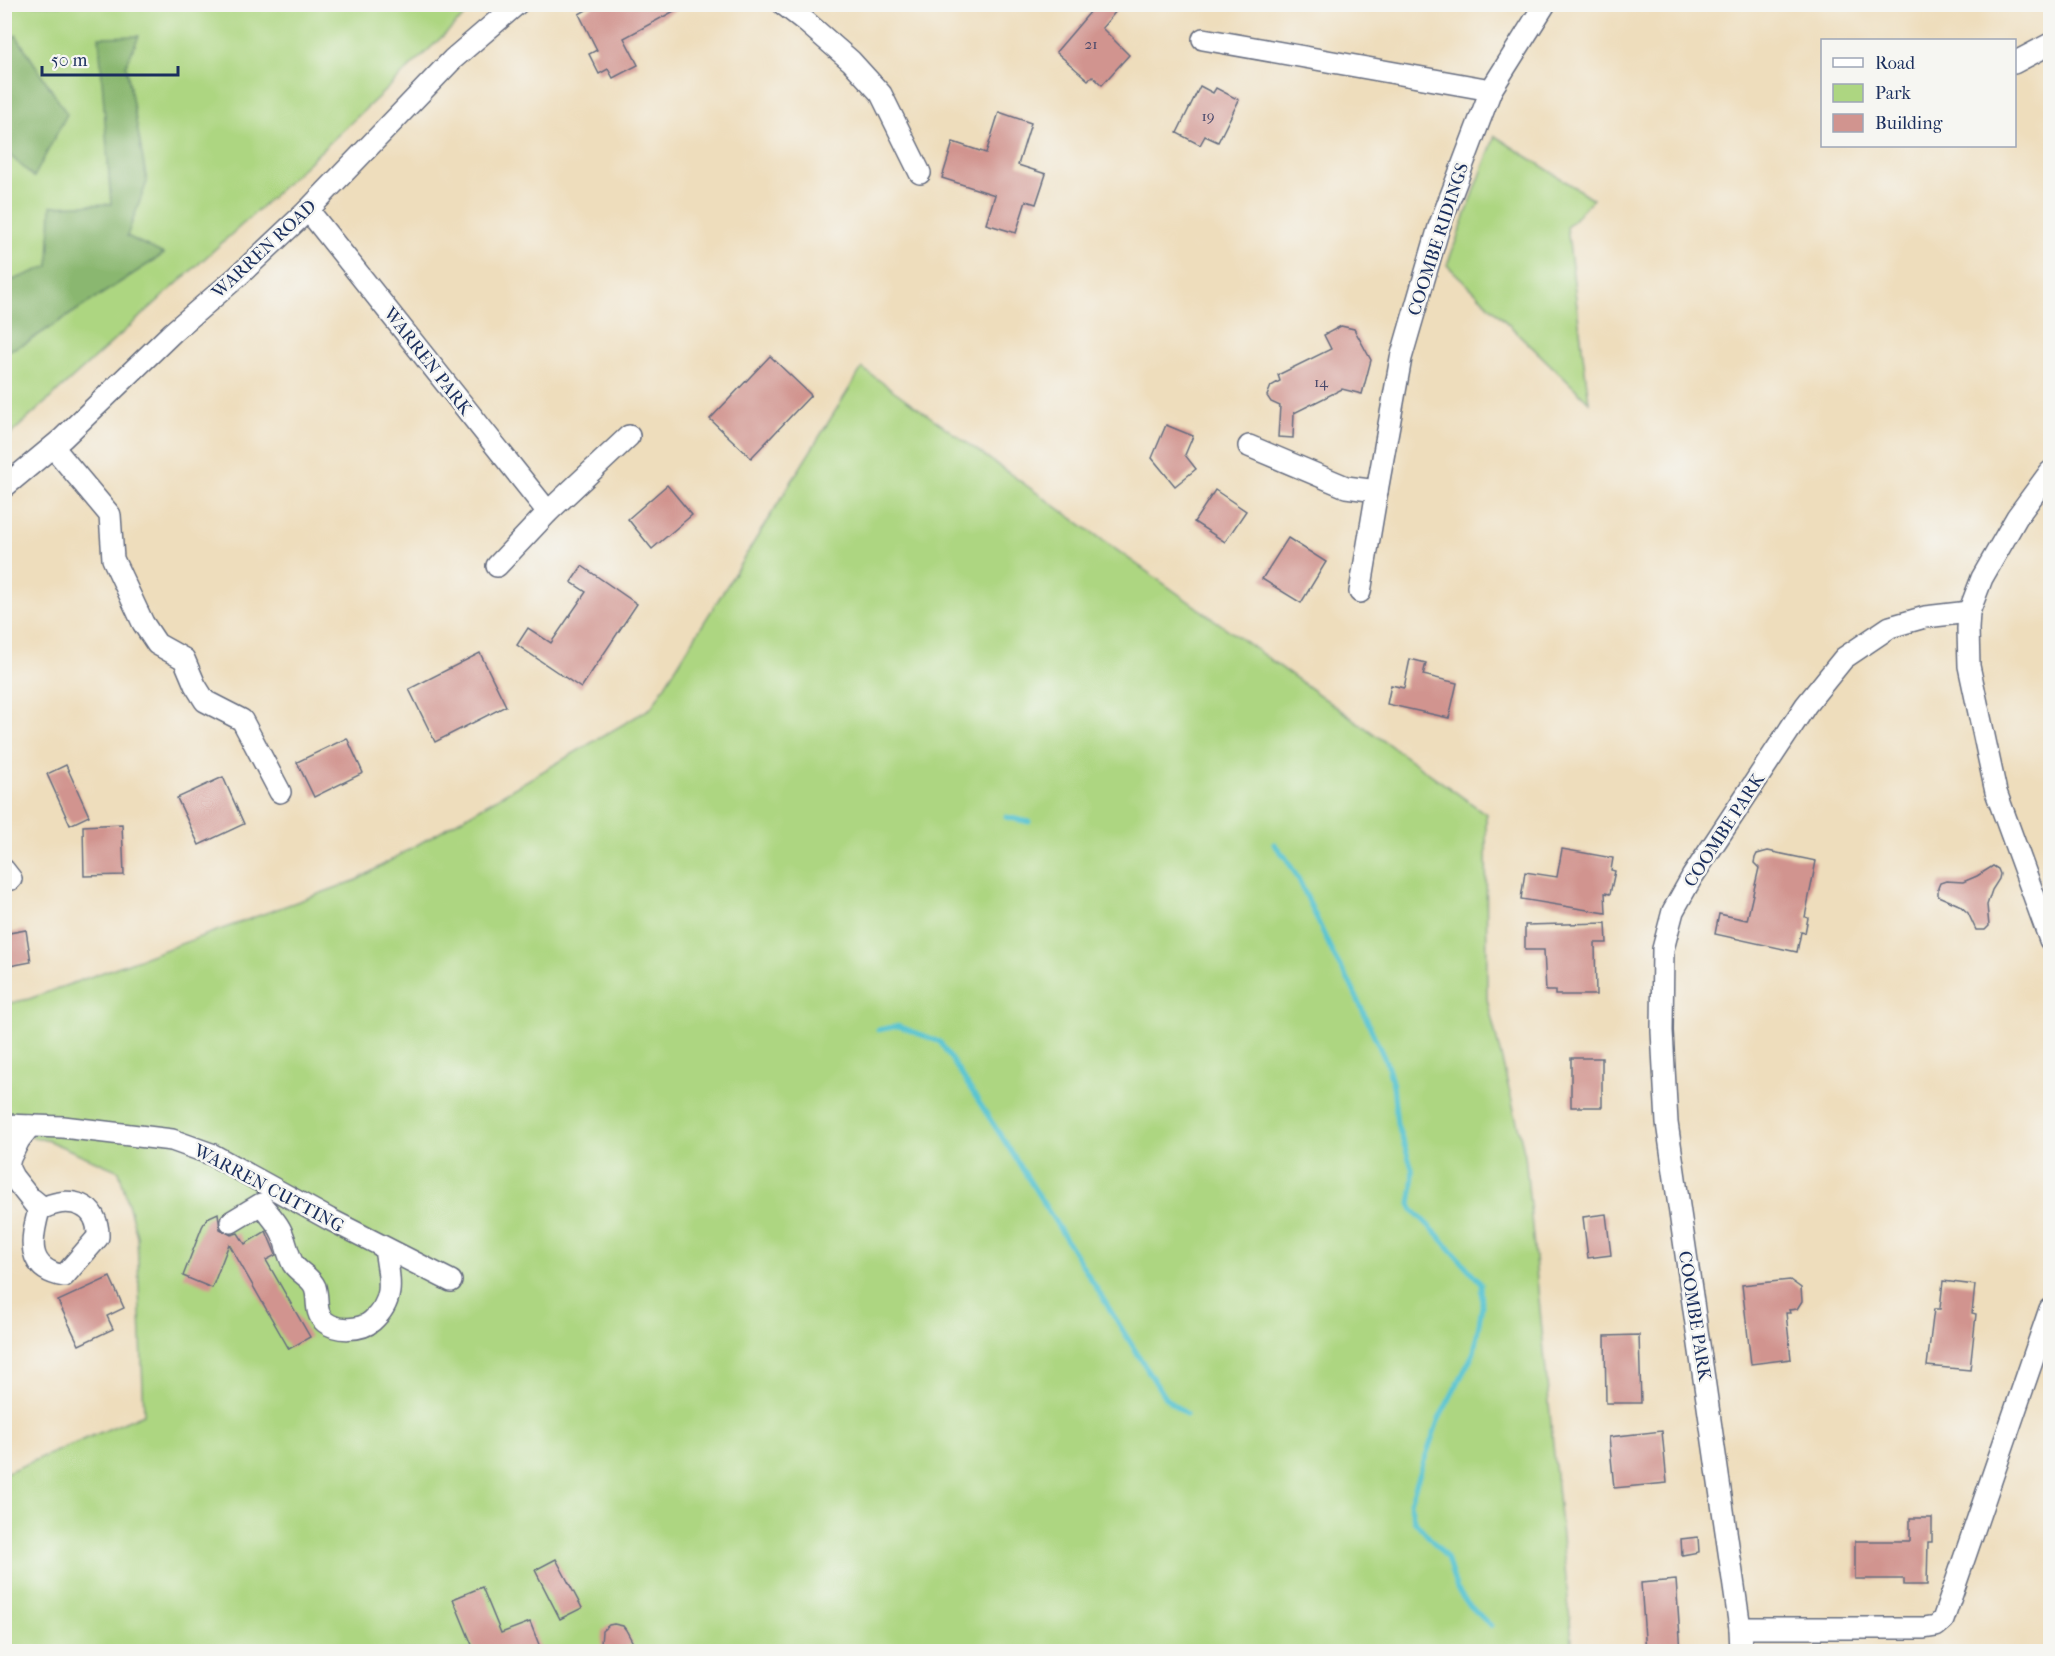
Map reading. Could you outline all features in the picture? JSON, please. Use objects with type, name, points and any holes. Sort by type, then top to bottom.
[{"type":"street","name":"WARREN ROAD","points":[[4,487],[53,447],[173,332],[237,277],[308,210],[453,59],[517,4]]},
{"type":"street","points":[[783,4],[851,60],[881,94],[920,173]]},
{"type":"street","name":"COOMBE RIDINGS","points":[[1360,592],[1401,358],[1439,226],[1491,90],[1545,4]]},
{"type":"street","points":[[1203,39],[1491,90]]},
{"type":"street","points":[[2016,62],[2050,44]]},
{"type":"street","name":"WARREN PARK","points":[[308,210],[548,512]]},
{"type":"street","points":[[496,566],[548,512],[629,436]]},
{"type":"street","points":[[1249,446],[1346,487],[1377,491]]},
{"type":"street","points":[[53,447],[110,515],[113,559],[143,623],[157,644],[184,659],[205,701],[242,720],[280,792]]},
{"type":"street","points":[[2050,472],[2017,517],[1982,579],[1969,612],[1969,666],[1996,792],[2050,940]]},
{"type":"street","name":"COOMBE PARK","points":[[1741,1652],[1740,1628],[1667,1123],[1662,1031],[1663,949],[1674,911],[1692,878],[1806,705],[1844,658],[1890,627],[1925,617],[1969,612]]},
{"type":"street","name":"WARREN CUTTING","points":[[4,1125],[63,1127],[172,1140],[211,1154],[385,1249],[451,1281]]},
{"type":"street","points":[[30,1126],[19,1140],[8,1167],[32,1199]]},
{"type":"street","points":[[231,1222],[261,1204],[280,1229],[294,1265],[307,1276],[315,1287],[320,1316],[326,1323],[342,1328],[358,1328],[371,1322],[387,1304],[391,1288],[385,1249]]},
{"type":"street","points":[[1740,1628],[1924,1628],[1936,1626],[1943,1620],[2050,1309]]},
{"type":"green space","points":[[5,5],[476,5],[256,212],[5,439]]},
{"type":"green space","points":[[16,35],[67,114],[34,177],[5,151],[5,43]]},
{"type":"green space","points":[[139,36],[126,65],[147,182],[127,236],[164,254],[26,343],[5,352],[5,283],[49,266],[51,206],[111,204],[99,37]]},
{"type":"green space","points":[[1495,136],[1593,199],[1567,227],[1589,402],[1447,265]]},
{"type":"green space","points":[[862,368],[1486,814],[1487,999],[1525,1155],[1573,1651],[5,1651],[5,1473],[144,1414],[137,1236],[119,1171],[49,1141],[5,1130],[5,1004],[29,999],[357,880],[651,708]]},
{"type":"building","points":[[597,4],[687,4],[624,38],[638,65],[613,78],[608,69],[599,74],[589,54],[597,50],[579,14]]},
{"type":"building","points":[[1097,4],[1122,4],[1102,28],[1129,55],[1102,85],[1092,76],[1088,80],[1056,52]]},
{"type":"building","points":[[1200,86],[1213,93],[1216,88],[1239,100],[1218,142],[1205,136],[1200,145],[1177,133]]},
{"type":"building","points":[[999,112],[1031,123],[1018,165],[1046,174],[1036,204],[1026,201],[1016,233],[986,224],[995,195],[942,178],[953,142],[986,153]]},
{"type":"building","points":[[1341,326],[1354,329],[1371,360],[1362,394],[1342,389],[1294,413],[1293,438],[1278,437],[1280,406],[1271,402],[1267,396],[1271,386],[1280,381],[1278,375],[1331,349],[1324,335]]},
{"type":"building","points":[[770,356],[811,395],[751,458],[710,419]]},
{"type":"building","points":[[1166,425],[1193,436],[1185,455],[1196,469],[1175,486],[1152,458]]},
{"type":"building","points":[[667,485],[692,515],[652,549],[628,519]]},
{"type":"building","points":[[1215,490],[1246,511],[1225,542],[1194,522]]},
{"type":"building","points":[[1288,538],[1326,562],[1301,603],[1262,579]]},
{"type":"building","points":[[582,566],[637,604],[581,688],[517,645],[528,628],[551,643],[586,592],[571,582]]},
{"type":"building","points":[[480,653],[506,706],[435,742],[409,689]]},
{"type":"building","points":[[1410,659],[1426,663],[1423,675],[1457,683],[1449,718],[1387,704],[1391,685],[1404,688]]},
{"type":"building","points":[[347,738],[363,773],[314,797],[297,762]]},
{"type":"building","points":[[66,765],[89,816],[70,825],[47,774]]},
{"type":"building","points":[[223,777],[244,824],[199,845],[177,798]]},
{"type":"building","points":[[122,824],[124,875],[84,876],[83,826]]},
{"type":"building","points":[[1562,849],[1613,858],[1611,870],[1615,871],[1610,894],[1605,893],[1606,913],[1521,899],[1525,872],[1557,877]]},
{"type":"building","points":[[1768,851],[1816,861],[1805,917],[1808,918],[1805,933],[1801,932],[1797,952],[1715,934],[1719,914],[1747,920],[1759,868],[1754,863],[1755,858],[1757,854]]},
{"type":"building","points":[[1993,866],[2000,874],[1987,905],[1989,926],[1985,930],[1976,930],[1968,913],[1959,905],[1938,896],[1938,888],[1940,883],[1963,882]]},
{"type":"building","points":[[1606,923],[1607,943],[1595,943],[1596,995],[1555,995],[1555,991],[1546,991],[1544,950],[1525,950],[1525,925]]},
{"type":"building","points":[[26,930],[31,962],[4,967],[4,934]]},
{"type":"building","points":[[1571,1058],[1602,1058],[1602,1107],[1571,1107]]},
{"type":"building","points":[[218,1213],[220,1229],[231,1235],[238,1233],[245,1244],[266,1231],[276,1255],[266,1260],[310,1337],[289,1349],[229,1244],[212,1288],[183,1276],[207,1218]]},
{"type":"building","points":[[1606,1214],[1611,1255],[1588,1258],[1583,1217]]},
{"type":"building","points":[[110,1277],[124,1308],[107,1316],[113,1329],[79,1345],[58,1301]]},
{"type":"building","points":[[1790,1280],[1801,1288],[1802,1301],[1797,1309],[1786,1313],[1791,1359],[1751,1364],[1742,1285]]},
{"type":"building","points":[[1943,1281],[1975,1285],[1972,1313],[1976,1314],[1970,1370],[1927,1366],[1934,1309],[1940,1309]]},
{"type":"building","points":[[1639,1335],[1641,1403],[1606,1403],[1605,1336]]},
{"type":"building","points":[[1662,1431],[1667,1483],[1614,1488],[1609,1437]]},
{"type":"building","points":[[1910,1518],[1932,1518],[1932,1542],[1928,1542],[1927,1585],[1904,1585],[1904,1579],[1855,1579],[1855,1541],[1910,1541]]},
{"type":"building","points":[[1698,1537],[1699,1552],[1682,1555],[1681,1539]]},
{"type":"building","points":[[556,1559],[582,1608],[560,1619],[535,1570]]},
{"type":"building","points":[[1676,1580],[1681,1652],[1646,1652],[1641,1583]]},
{"type":"building","points":[[482,1587],[501,1633],[530,1622],[542,1652],[475,1652],[453,1599]]},
{"type":"building","points":[[614,1624],[623,1626],[633,1643],[621,1652],[608,1652],[601,1644],[602,1631]]},
{"type":"waterway","points":[[1006,817],[1029,822]]},
{"type":"waterway","points":[[1274,844],[1286,858],[1299,880],[1387,1064],[1393,1085],[1397,1124],[1412,1168],[1413,1185],[1410,1204],[1481,1283],[1482,1306],[1474,1352],[1438,1421],[1410,1502],[1414,1520],[1447,1558],[1457,1589],[1466,1602],[1491,1626]]},
{"type":"waterway","points":[[878,1030],[898,1026],[940,1042],[1165,1398],[1186,1414]]}]
